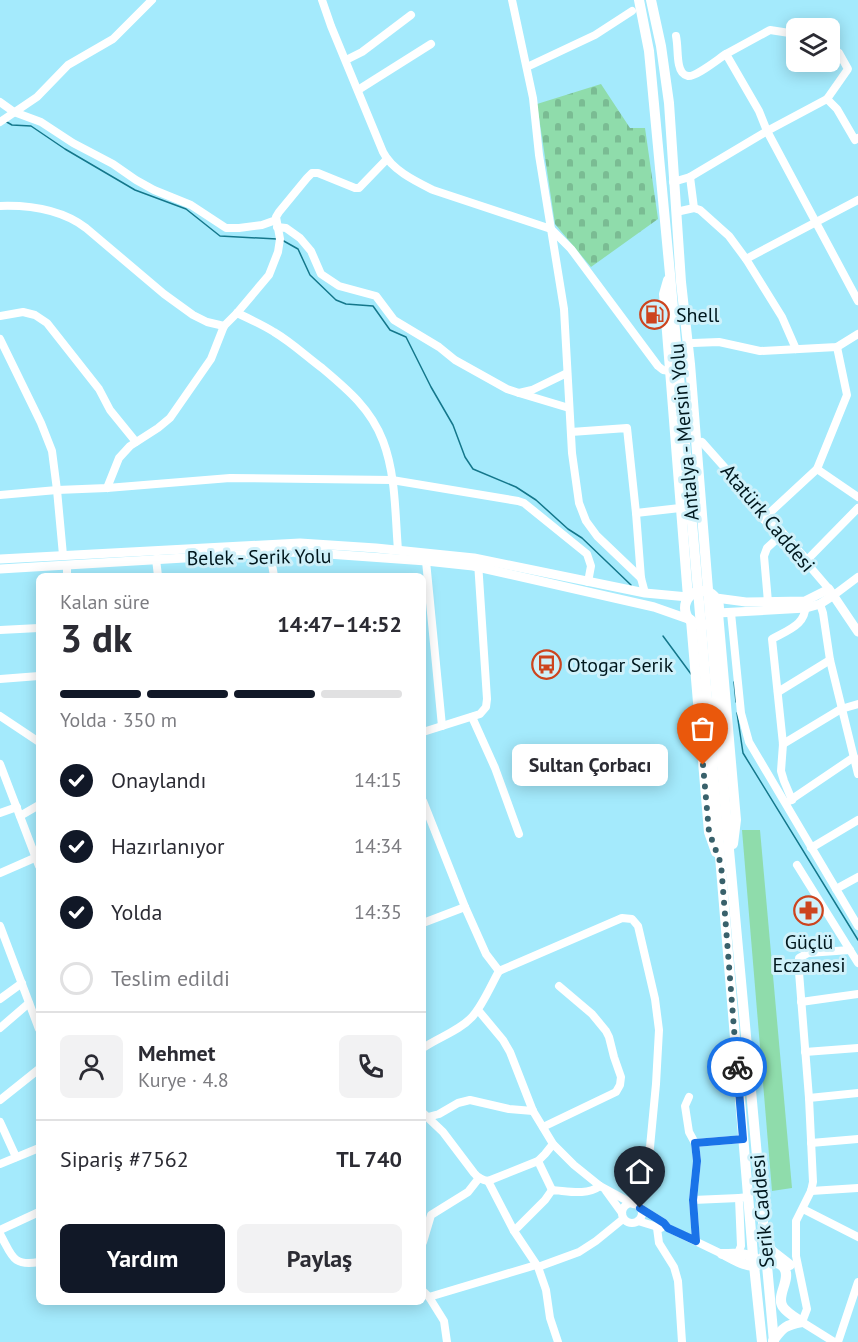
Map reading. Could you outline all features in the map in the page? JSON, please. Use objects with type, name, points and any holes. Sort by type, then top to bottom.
[{"type":"highway","name":"Antalya - Mersin Yolu","points":[[639,0],[649,51],[670,274],[674,368],[723,829]]},
{"type":"highway","name":"Antalya - Mersin Yolu","points":[[651,0],[661,46],[669,103],[673,182],[690,364],[723,829]]},
{"type":"highway","points":[[681,282],[693,343],[736,820],[726,863]]},
{"type":"highway","points":[[674,368],[680,508],[688,597],[685,612],[691,620],[698,624],[706,624],[714,620],[718,614]]},
{"type":"highway","points":[[688,597],[703,590],[716,598]]},
{"type":"highway","points":[[691,620],[709,832],[726,863]]},
{"type":"highway","name":"Serik Caddesi","points":[[723,829],[765,1240],[756,1285],[762,1342]]},
{"type":"highway","name":"Serik Caddesi","points":[[726,863],[746,1170],[743,1197],[760,1259],[774,1342]]},
{"type":"highway","points":[[746,1170],[752,1186],[760,1259]]},
{"type":"highway","points":[[765,1240],[772,1251],[791,1266],[793,1274],[787,1300],[802,1322]]},
{"type":"highway","points":[[722,1254],[746,1265],[772,1254],[781,1257]]},
{"type":"highway","points":[[722,1254],[738,1254],[784,1268],[786,1275],[782,1307],[802,1322]]},
{"type":"highway","points":[[722,1254],[727,1259],[748,1269],[756,1285]]},
{"type":"highway","points":[[774,1342],[782,1329],[802,1322]]},
{"type":"main road","name":"Belek - Serik Yolu","points":[[0,568],[65,560],[300,543],[398,550],[645,593],[688,597]]},
{"type":"main road","name":"Belek - Serik Yolu","points":[[0,559],[156,559],[300,552],[478,563],[654,607],[691,620]]},
{"type":"main road","points":[[716,598],[806,605],[831,592]]},
{"type":"main road","points":[[718,614],[820,604],[831,592]]},
{"type":"main road","name":"Atatürk Caddesi","points":[[831,592],[858,632]]},
{"type":"street","points":[[3,120],[37,97],[68,65],[113,39],[152,0]]},
{"type":"street","points":[[322,0],[391,164],[433,190],[551,228],[571,249],[658,366],[663,370],[674,368]]},
{"type":"street","points":[[512,0],[533,98],[539,155],[564,309],[576,492],[586,521],[597,536],[641,578]]},
{"type":"street","points":[[527,67],[595,35],[632,11]]},
{"type":"street","points":[[346,60],[362,52],[411,15]]},
{"type":"street","points":[[676,36],[678,63],[682,73],[688,76],[770,30],[786,32]]},
{"type":"street","points":[[358,90],[431,44]]},
{"type":"street","points":[[726,54],[759,111],[815,222],[854,284],[858,301]]},
{"type":"street","points":[[673,182],[690,177],[827,99],[848,69],[840,55]]},
{"type":"street","points":[[827,99],[837,109],[857,141]]},
{"type":"street","points":[[0,102],[14,112],[41,122],[154,190],[191,205],[226,228],[277,224],[286,228],[300,238],[311,251],[321,274],[339,286],[376,296],[394,320],[485,378],[507,389],[569,408]]},
{"type":"street","points":[[107,488],[124,451],[165,423],[176,411],[211,359],[224,326],[237,314],[269,275],[279,252],[280,239],[276,217],[307,178],[312,173],[318,173],[359,188],[387,159]]},
{"type":"street","points":[[690,177],[694,208]]},
{"type":"street","points":[[746,259],[858,200]]},
{"type":"street","points":[[0,207],[29,207],[75,220],[164,294],[193,315],[207,322],[224,326]]},
{"type":"street","points":[[676,212],[694,208],[700,210],[729,236],[782,317],[796,349]]},
{"type":"street","points":[[0,316],[18,312],[29,313],[42,319],[99,389],[110,410],[136,442]]},
{"type":"street","points":[[237,314],[274,332],[295,346],[363,405],[377,429],[388,457],[398,550]]},
{"type":"street","points":[[693,343],[719,342],[760,351],[837,347],[858,334]]},
{"type":"street","points":[[0,339],[49,441],[54,462],[67,573]]},
{"type":"street","points":[[837,347],[847,395],[817,469],[765,517],[804,565],[809,564],[858,508]]},
{"type":"street","points":[[519,393],[532,390],[567,373]]},
{"type":"street","points":[[571,432],[627,428],[641,578],[645,593]]},
{"type":"street","name":"Atatürk Caddesi","points":[[702,442],[831,592]]},
{"type":"street","points":[[817,469],[858,498]]},
{"type":"street","points":[[0,495],[230,478],[392,480],[524,503],[587,554],[591,560],[588,582]]},
{"type":"street","points":[[636,513],[680,508]]},
{"type":"street","points":[[768,602],[764,556],[767,548],[779,537]]},
{"type":"street","points":[[270,553],[273,573]]},
{"type":"street","points":[[156,559],[158,573]]},
{"type":"street","points":[[426,561],[442,726]]},
{"type":"street","points":[[426,731],[483,712],[488,702],[478,563]]},
{"type":"street","points":[[831,592],[858,577]]},
{"type":"street","points":[[820,604],[830,660],[858,774]]},
{"type":"street","points":[[789,802],[781,771],[783,744],[772,639],[801,622],[805,616],[806,605]]},
{"type":"street","points":[[731,613],[742,723],[749,742],[754,753],[789,802],[812,848],[858,926]]},
{"type":"street","points":[[0,630],[36,627]]},
{"type":"street","points":[[778,692],[830,660]]},
{"type":"street","points":[[0,679],[36,676]]},
{"type":"street","points":[[783,744],[841,709],[858,704]]},
{"type":"street","points":[[0,716],[36,740]]},
{"type":"street","points":[[472,717],[495,768],[519,834]]},
{"type":"street","points":[[789,802],[854,758]]},
{"type":"street","points":[[0,764],[36,855]]},
{"type":"street","points":[[0,813],[16,807]]},
{"type":"street","points":[[20,816],[36,807]]},
{"type":"street","points":[[426,809],[486,954],[499,971]]},
{"type":"street","points":[[812,848],[858,820]]},
{"type":"street","points":[[0,873],[36,857]]},
{"type":"street","points":[[797,865],[858,963]]},
{"type":"street","points":[[836,889],[858,877]]},
{"type":"street","points":[[426,923],[465,907]]},
{"type":"street","points":[[426,1046],[466,1023],[478,1010],[499,971],[622,918],[632,919],[638,926],[655,999],[659,1030],[646,1189],[637,1206]]},
{"type":"street","points":[[0,926],[36,1021]]},
{"type":"street","points":[[834,1342],[802,1322],[807,1309],[796,1256],[796,1221],[813,1182],[799,958],[808,953],[850,950]]},
{"type":"street","points":[[0,999],[22,983]]},
{"type":"street","points":[[543,1127],[616,1092],[621,1081],[606,1031],[592,1014],[559,986]]},
{"type":"street","points":[[801,1002],[858,994]]},
{"type":"street","points":[[0,1028],[29,1003]]},
{"type":"street","points":[[478,1010],[510,1052],[533,1111],[553,1144],[574,1165],[603,1188],[637,1206],[668,1228]]},
{"type":"street","points":[[805,1052],[858,1048]]},
{"type":"street","points":[[0,1100],[36,1071]]},
{"type":"street","points":[[809,1098],[858,1093]]},
{"type":"street","points":[[689,1097],[685,1106],[686,1117],[689,1132],[695,1143],[697,1161],[693,1200],[696,1241]]},
{"type":"street","points":[[426,1115],[438,1114],[458,1103],[470,1100],[508,1109],[533,1111]]},
{"type":"street","points":[[426,1116],[443,1132],[479,1179],[488,1181],[538,1161],[553,1144]]},
{"type":"street","points":[[0,1122],[16,1157]]},
{"type":"street","points":[[695,1143],[743,1139]]},
{"type":"street","points":[[811,1143],[858,1139]]},
{"type":"street","points":[[0,1164],[36,1149]]},
{"type":"street","points":[[538,1161],[552,1190]]},
{"type":"street","points":[[426,1232],[431,1215],[468,1192],[479,1179]]},
{"type":"street","points":[[488,1181],[514,1231],[537,1266],[546,1290],[550,1318],[558,1342]]},
{"type":"street","points":[[552,1190],[587,1192],[603,1188]]},
{"type":"street","points":[[603,1188],[622,1216],[630,1223],[638,1221],[657,1228],[668,1228],[722,1254]]},
{"type":"street","points":[[811,1191],[858,1188]]},
{"type":"street","points":[[514,1231],[552,1190]]},
{"type":"street","points":[[693,1200],[743,1197],[741,1246],[738,1254]]},
{"type":"street","points":[[447,1342],[444,1320],[426,1294],[537,1266],[579,1252],[596,1241],[622,1216],[625,1206],[637,1206]]},
{"type":"street","points":[[637,1206],[642,1214],[638,1221]]},
{"type":"street","points":[[803,1209],[858,1237]]},
{"type":"street","points":[[0,1230],[36,1213]]},
{"type":"street","points":[[657,1228],[659,1243],[674,1267],[678,1281],[682,1342]]},
{"type":"street","points":[[0,1234],[16,1260],[25,1264],[36,1262]]},
{"type":"street","points":[[838,1342],[858,1282]]},
{"type":"green space","points":[[601,84],[630,128],[645,128],[658,219],[591,267],[555,224],[537,104]]},
{"type":"green space","points":[[742,830],[760,830],[792,1188],[772,1191]]},
{"type":"waterway","points":[[5,121],[12,125],[31,126],[135,190],[186,209],[220,236],[277,239]]},
{"type":"waterway","points":[[282,240],[298,249],[310,275],[336,300],[346,304],[373,306],[390,330],[406,337],[453,425],[465,457],[473,469],[516,487],[536,500],[568,529],[582,538],[631,585]]},
{"type":"waterway","points":[[663,636],[691,674]]},
{"type":"waterway","points":[[734,682],[736,702]]},
{"type":"waterway","points":[[737,713],[743,753],[858,940]]},
{"type":"way so far","points":[[703,765],[709,832],[721,864],[737,1067]]},
{"type":"place","name":"Shell","points":[[655,315]]},
{"type":"place","name":"Otogar Serik","points":[[546,665]]},
{"type":"place","name":"Sultan Çorbacı","points":[[703,765]]},
{"type":"place","name":"Güçlü Eczanesi","points":[[809,911]]},
{"type":"route","points":[[640,1208],[668,1228],[696,1241],[693,1200],[697,1161],[695,1143],[743,1139],[737,1067]]}]
